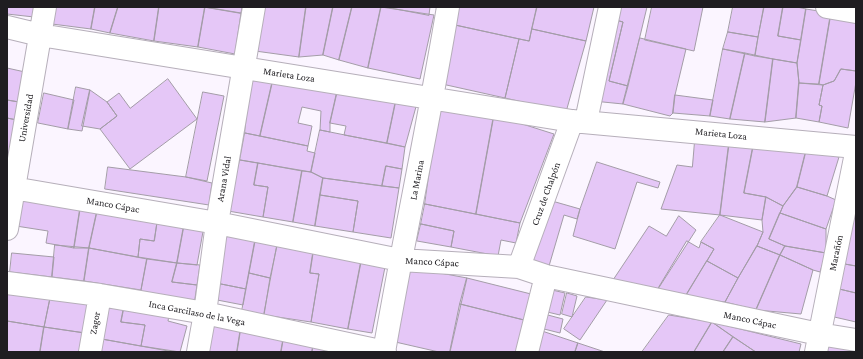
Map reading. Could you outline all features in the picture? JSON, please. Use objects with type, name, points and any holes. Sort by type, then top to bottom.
[{"type":"street","name":"Universidad","points":[[7,229],[10,188],[45,7]]},
{"type":"street","name":"Arana Vidal","points":[[198,352],[205,313],[217,223],[254,7]]},
{"type":"street","name":"La Marina","points":[[385,352],[400,260],[433,98],[448,7]]},
{"type":"street","name":"Cruz de Chalpón","points":[[519,267],[579,121],[610,7]]},
{"type":"street","points":[[827,7],[856,12]]},
{"type":"street","name":"Marieta Loza","points":[[7,27],[40,35],[579,121],[856,147]]},
{"type":"street","name":"Marañón","points":[[817,343],[856,153]]},
{"type":"street","name":"Manco Cápac","points":[[10,188],[217,223],[400,260],[519,267],[546,276],[817,343],[856,340]]},
{"type":"street","points":[[527,352],[546,276]]},
{"type":"street","name":"Inca Garcilaso de la Vega","points":[[7,283],[100,295],[205,313],[385,352]]},
{"type":"street","name":"Zagor","points":[[90,352],[100,295]]},
{"type":"building","points":[[7,7],[36,7],[34,17],[7,14]]},
{"type":"building","points":[[54,7],[95,7],[91,29],[52,24]]},
{"type":"building","points":[[95,7],[118,7],[110,33],[91,29]]},
{"type":"building","points":[[118,7],[159,7],[154,41],[110,33]]},
{"type":"building","points":[[159,7],[205,7],[198,47],[154,41]]},
{"type":"building","points":[[204,7],[242,7],[241,13]]},
{"type":"building","points":[[205,7],[241,13],[235,54],[198,47]]},
{"type":"building","points":[[262,7],[306,7],[299,57],[255,51]]},
{"type":"building","points":[[306,7],[333,7],[323,55],[299,57]]},
{"type":"building","points":[[333,7],[352,7],[339,60],[323,55]]},
{"type":"building","points":[[352,7],[381,7],[368,68],[339,60]]},
{"type":"building","points":[[381,7],[434,15],[420,79],[368,68]]},
{"type":"building","points":[[386,7],[430,7],[429,15]]},
{"type":"building","points":[[459,7],[537,7],[529,41],[455,25]]},
{"type":"building","points":[[537,7],[594,7],[586,41],[532,29]]},
{"type":"building","points":[[615,7],[647,7],[628,86],[609,81],[623,22],[612,19]]},
{"type":"building","points":[[652,7],[703,7],[694,51],[645,40]]},
{"type":"building","points":[[733,7],[764,7],[758,37],[728,32]]},
{"type":"building","points":[[764,7],[783,7],[778,36],[801,40],[797,63],[755,56]]},
{"type":"building","points":[[783,7],[797,7],[806,9],[801,40],[778,36]]},
{"type":"building","points":[[806,9],[831,13],[819,84],[799,83],[797,63]]},
{"type":"building","points":[[831,13],[856,17],[856,71],[841,69],[834,81],[823,85],[819,84]]},
{"type":"building","points":[[612,19],[623,22],[609,81],[628,86],[623,104],[593,101]]},
{"type":"building","points":[[455,25],[519,39],[505,98],[442,84]]},
{"type":"building","points":[[532,29],[586,41],[566,112],[505,98],[519,39],[529,41]]},
{"type":"building","points":[[728,32],[758,37],[755,56],[723,49]]},
{"type":"building","points":[[640,38],[686,49],[675,95],[673,113],[670,116],[623,104]]},
{"type":"building","points":[[723,49],[745,53],[730,119],[710,116]]},
{"type":"building","points":[[745,53],[773,59],[765,122],[730,119]]},
{"type":"building","points":[[773,59],[797,63],[799,83],[796,118],[765,122]]},
{"type":"building","points":[[7,68],[25,72],[19,102],[7,100]]},
{"type":"building","points":[[841,69],[856,71],[856,82],[848,128],[819,122],[822,106],[819,105],[823,85],[834,81]]},
{"type":"building","points":[[251,74],[274,75],[260,136],[245,133]]},
{"type":"building","points":[[274,75],[338,88],[330,123],[330,132],[320,130],[321,111],[302,107],[298,123],[312,126],[308,146],[260,136]]},
{"type":"building","points":[[168,79],[197,119],[130,169],[100,129],[117,116],[107,102],[119,93],[130,108]]},
{"type":"building","points":[[799,83],[823,85],[819,105],[822,106],[819,122],[796,118]]},
{"type":"building","points":[[76,87],[90,90],[82,131],[68,129]]},
{"type":"building","points":[[338,88],[396,100],[387,143],[344,135],[346,126],[330,123]]},
{"type":"building","points":[[90,90],[107,102],[117,116],[100,129],[82,126]]},
{"type":"building","points":[[203,92],[224,96],[207,181],[186,177]]},
{"type":"building","points":[[44,93],[74,100],[68,129],[38,123]]},
{"type":"building","points":[[675,95],[713,100],[710,116],[673,113]]},
{"type":"building","points":[[7,100],[19,102],[17,120],[7,118]]},
{"type":"building","points":[[396,100],[417,103],[405,147],[387,143]]},
{"type":"building","points":[[439,106],[494,115],[476,214],[425,204]]},
{"type":"building","points":[[494,115],[554,134],[520,223],[476,214]]},
{"type":"building","points":[[7,118],[17,120],[7,167]]},
{"type":"building","points":[[320,130],[405,147],[402,169],[386,166],[382,186],[323,178],[311,172]]},
{"type":"building","points":[[245,133],[308,146],[307,151],[315,153],[311,172],[240,160]]},
{"type":"building","points":[[695,141],[729,144],[720,215],[661,209],[677,165],[692,167]]},
{"type":"building","points":[[729,144],[753,147],[744,193],[766,197],[762,220],[720,215]]},
{"type":"building","points":[[753,147],[806,151],[797,187],[783,206],[766,197],[744,193]]},
{"type":"building","points":[[806,151],[839,157],[827,196],[797,187]]},
{"type":"building","points":[[240,160],[258,163],[254,185],[268,187],[263,217],[228,211]]},
{"type":"building","points":[[597,162],[660,182],[658,188],[637,182],[615,249],[573,236],[580,209]]},
{"type":"building","points":[[258,163],[302,171],[293,222],[263,217],[268,187],[254,185]]},
{"type":"building","points":[[386,166],[402,169],[399,188],[382,186]]},
{"type":"building","points":[[108,167],[186,177],[212,183],[209,205],[105,189]]},
{"type":"building","points":[[302,171],[311,172],[323,178],[315,226],[293,222]]},
{"type":"building","points":[[323,178],[399,188],[391,238],[353,232],[358,201],[320,195]]},
{"type":"building","points":[[797,187],[836,200],[826,229],[780,213],[783,206]]},
{"type":"building","points":[[21,193],[81,203],[74,248],[46,243],[48,231],[16,226]]},
{"type":"building","points":[[320,195],[358,201],[353,232],[315,226]]},
{"type":"building","points":[[766,197],[783,206],[769,239],[785,246],[780,255],[757,246],[763,232],[762,220]]},
{"type":"building","points":[[552,201],[580,209],[577,219],[564,215],[549,266],[530,260]]},
{"type":"building","points":[[81,203],[98,207],[89,248],[74,248]]},
{"type":"building","points":[[425,204],[520,223],[516,243],[501,240],[498,256],[451,247],[454,231],[421,224]]},
{"type":"building","points":[[856,206],[856,266],[839,263]]},
{"type":"building","points":[[98,207],[158,217],[154,241],[140,239],[138,257],[89,248]]},
{"type":"building","points":[[780,213],[826,229],[826,253],[785,246],[769,239]]},
{"type":"building","points":[[720,215],[763,232],[757,246],[738,278],[707,261],[714,249],[701,242]]},
{"type":"building","points":[[679,216],[696,230],[658,289],[613,280],[649,226],[666,236]]},
{"type":"building","points":[[158,217],[185,220],[177,263],[138,257],[140,239],[154,241]]},
{"type":"building","points":[[185,220],[204,226],[197,265],[177,263]]},
{"type":"building","points":[[421,224],[454,231],[451,247],[417,241]]},
{"type":"building","points":[[226,230],[256,236],[246,289],[216,283]]},
{"type":"building","points":[[256,236],[278,241],[270,278],[249,273]]},
{"type":"building","points":[[278,241],[314,247],[310,273],[319,274],[311,322],[264,315]]},
{"type":"building","points":[[687,241],[699,248],[701,242],[714,249],[685,297],[658,289]]},
{"type":"building","points":[[55,245],[89,248],[84,281],[52,277]]},
{"type":"building","points":[[757,246],[780,255],[756,310],[725,302],[738,278]]},
{"type":"building","points":[[785,246],[826,253],[820,272],[780,255]]},
{"type":"building","points":[[314,247],[362,257],[348,329],[311,322],[319,274],[310,273]]},
{"type":"building","points":[[89,248],[147,259],[141,290],[84,281]]},
{"type":"building","points":[[12,253],[54,257],[52,277],[10,272]]},
{"type":"building","points":[[780,255],[813,270],[801,314],[756,310]]},
{"type":"building","points":[[362,257],[386,262],[372,333],[348,329]]},
{"type":"building","points":[[147,259],[177,263],[172,282],[197,285],[194,305],[141,297]]},
{"type":"building","points":[[707,261],[738,278],[725,302],[685,297]]},
{"type":"building","points":[[177,263],[200,265],[197,285],[172,282]]},
{"type":"building","points":[[839,263],[856,266],[856,293],[835,288]]},
{"type":"building","points":[[403,266],[467,278],[450,352],[439,352],[391,341]]},
{"type":"building","points":[[249,273],[270,278],[264,315],[242,311]]},
{"type":"building","points":[[467,278],[531,294],[524,320],[460,304]]},
{"type":"building","points":[[216,283],[246,289],[243,305],[212,299]]},
{"type":"building","points":[[7,284],[50,298],[44,327],[7,321]]},
{"type":"building","points":[[835,288],[856,293],[856,322],[830,316]]},
{"type":"building","points":[[548,289],[565,293],[560,315],[543,311]]},
{"type":"building","points":[[567,293],[577,296],[572,317],[562,314]]},
{"type":"building","points":[[91,297],[85,333],[44,327],[50,298]]},
{"type":"building","points":[[586,297],[607,300],[580,340],[564,329]]},
{"type":"building","points":[[102,298],[125,302],[121,322],[145,325],[141,346],[96,338]]},
{"type":"building","points":[[125,302],[170,310],[168,321],[187,326],[180,352],[141,346],[145,325],[121,322]]},
{"type":"building","points":[[460,304],[524,320],[516,352],[450,352]]},
{"type":"building","points":[[544,314],[563,319],[560,333],[540,328]]},
{"type":"building","points":[[669,315],[712,322],[694,352],[642,352]]},
{"type":"building","points":[[207,319],[241,327],[237,352],[203,352]]},
{"type":"building","points":[[7,321],[44,327],[40,352],[7,352]]},
{"type":"building","points":[[712,322],[733,337],[723,352],[694,352]]},
{"type":"building","points":[[712,322],[801,344],[799,352],[756,352]]},
{"type":"building","points":[[44,327],[85,333],[82,352],[40,352]]},
{"type":"building","points":[[241,327],[284,335],[281,352],[237,352]]},
{"type":"building","points":[[542,331],[578,343],[575,352],[535,352]]},
{"type":"building","points":[[284,335],[314,341],[312,352],[281,352]]},
{"type":"building","points":[[733,337],[756,352],[723,352]]},
{"type":"building","points":[[96,338],[174,352],[95,352]]},
{"type":"building","points":[[314,341],[338,352],[312,352]]},
{"type":"building","points":[[823,342],[856,347],[856,352],[821,352]]},
{"type":"building","points":[[578,343],[605,352],[575,352]]}]
